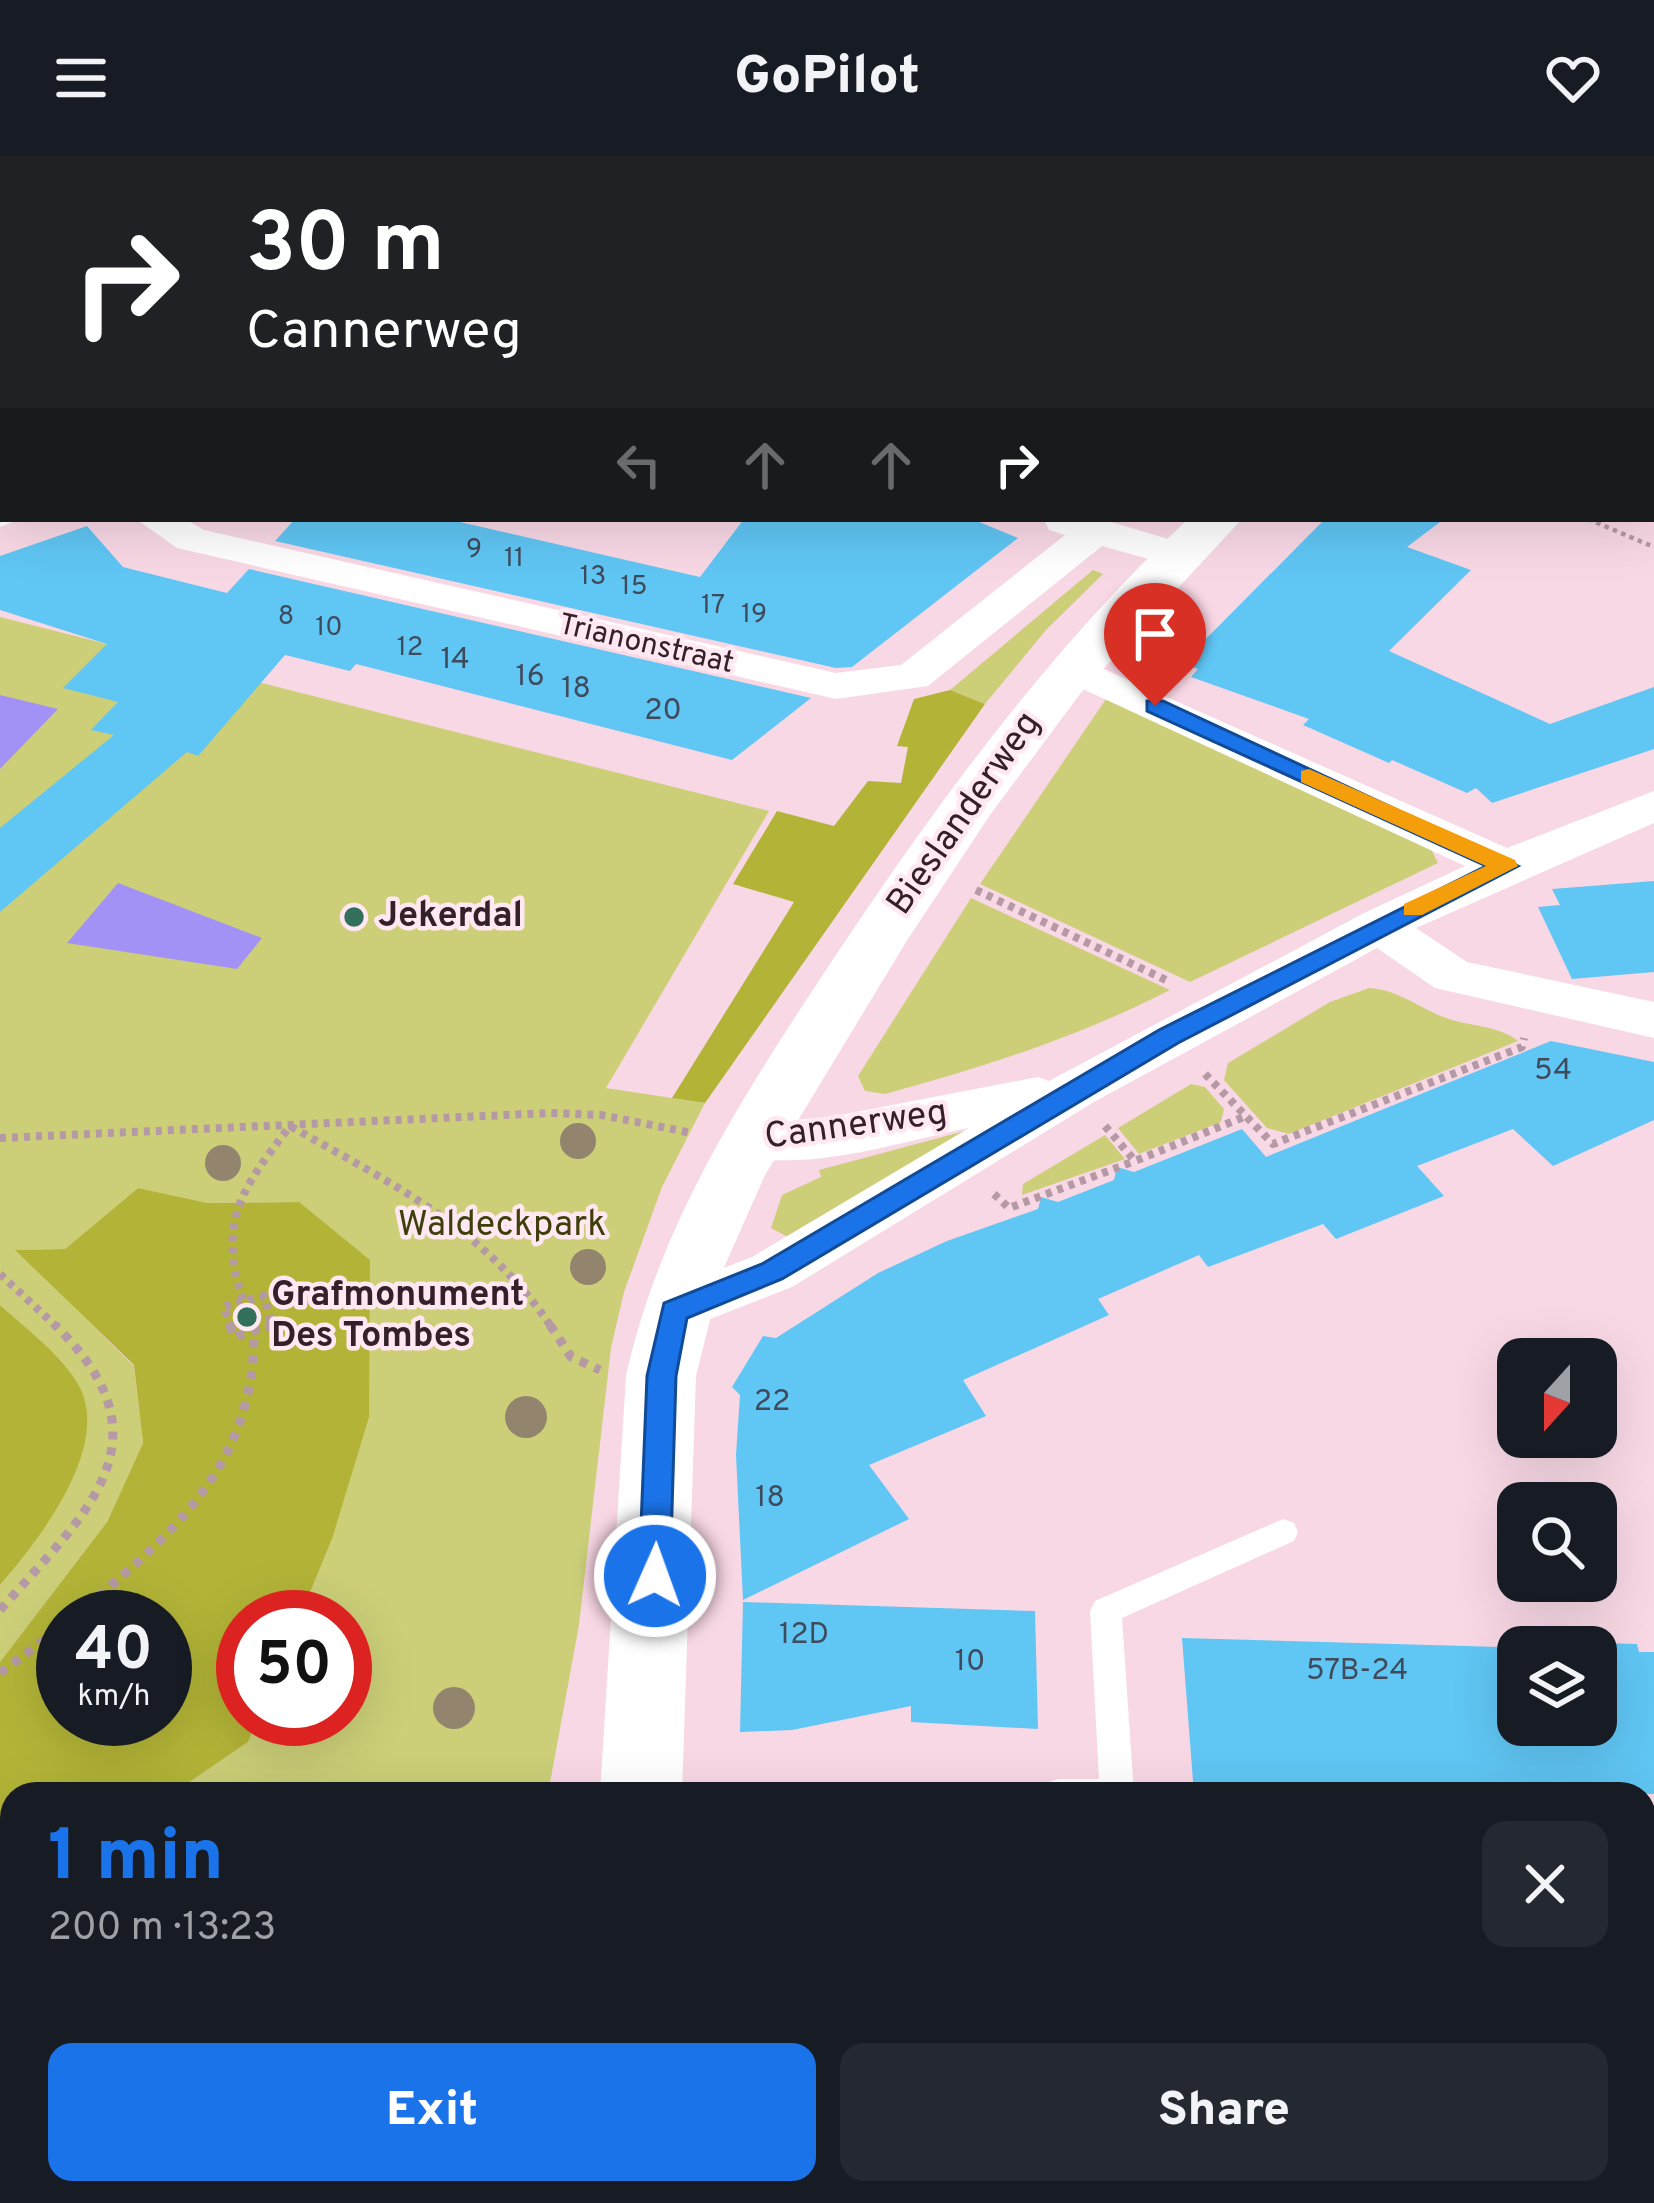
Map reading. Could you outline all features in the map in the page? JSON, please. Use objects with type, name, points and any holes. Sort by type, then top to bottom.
[{"type":"main road","name":"Bieslanderweg","points":[[717,1136],[1072,668],[1197,537]]},
{"type":"main road","name":"Cannerweg","points":[[642,1782],[668,1344],[708,1222],[717,1136]]},
{"type":"street","name":"Trianonstraat","points":[[161,522],[191,539],[836,686],[913,677],[1096,530]]},
{"type":"street","points":[[1066,522],[1096,530],[1197,537]]},
{"type":"street","points":[[1072,668],[1506,866]]},
{"type":"street","name":"Cannerweg","points":[[668,1344],[772,1272],[1168,1037],[1506,866],[1654,806]]},
{"type":"street","points":[[1382,925],[1443,972],[1654,1020]]},
{"type":"street","name":"Cannerweg","points":[[717,1136],[830,1136],[1076,1089]]},
{"type":"lane","points":[[1116,1782],[1106,1611],[1283,1532]]},
{"type":"path","points":[[1595,522],[1654,547]]},
{"type":"path","points":[[926,866],[1224,1007]]},
{"type":"path","points":[[1168,1037],[1273,1144],[1522,1047],[1534,995]]},
{"type":"path","points":[[1076,1089],[1135,1161]]},
{"type":"path","points":[[0,1138],[577,1113],[717,1136]]},
{"type":"path","points":[[956,1161],[1009,1208],[1246,1116]]},
{"type":"path","points":[[243,1300],[226,1249],[229,1218],[290,1126]]},
{"type":"path","points":[[290,1126],[410,1194],[476,1239],[520,1281],[571,1357],[612,1373],[668,1344]]},
{"type":"path","points":[[0,1274],[97,1372],[113,1399],[115,1416],[111,1452],[96,1494],[0,1610]]},
{"type":"path","points":[[264,1295],[272,1327],[254,1331],[232,1337],[224,1306],[264,1295]]},
{"type":"path","points":[[103,1590],[180,1519],[230,1449],[251,1401],[254,1331]]},
{"type":"path","points":[[0,1673],[36,1646]]},
{"type":"green space","points":[[1093,570],[1103,574],[1046,630],[985,704],[950,690]]},
{"type":"green space","name":"Waldeckpark","points":[[0,617],[769,811],[606,1088],[705,1103],[662,1187],[624,1292],[611,1348],[579,1625],[550,1782],[190,1782],[242,1746],[372,1746],[372,1590],[311,1590],[332,1539],[299,1202],[208,1203],[138,1188],[65,1249],[16,1250],[134,1366],[143,1443],[107,1522],[55,1590],[36,1590],[36,1615],[0,1662],[0,1585],[10,1573],[33,1335],[0,1305]]},
{"type":"green space","points":[[1106,699],[1430,847],[1438,863],[1190,982],[980,884]]},
{"type":"green space","points":[[971,898],[1170,990],[995,1062],[885,1094],[865,1091],[858,1076]]},
{"type":"green space","points":[[1369,988],[1518,1041],[1289,1134],[1267,1128],[1224,1080],[1228,1063],[1330,1002]]},
{"type":"green space","points":[[1191,1084],[1205,1087],[1224,1109],[1221,1122],[1139,1154],[1118,1128]]},
{"type":"green space","points":[[987,1125],[788,1237],[771,1228],[782,1195],[821,1177],[819,1170]]},
{"type":"green space","points":[[1105,1135],[1125,1159],[1022,1195],[1023,1184]]},
{"type":"shaded area","points":[[950,690],[985,704],[705,1103],[672,1098],[794,902],[733,884],[777,811],[834,826],[868,781],[901,783],[908,747],[897,746],[914,699]]},
{"type":"shaded area","points":[[0,695],[58,709],[0,769]]},
{"type":"shaded area","points":[[118,883],[262,938],[237,969],[67,943]]},
{"type":"shaded area","points":[[138,1188],[208,1203],[299,1202],[370,1260],[369,1417],[332,1539],[311,1590],[216,1590],[216,1746],[242,1746],[190,1782],[0,1782],[0,1662],[36,1615],[36,1746],[192,1746],[192,1590],[55,1590],[107,1522],[143,1443],[134,1365],[15,1250],[65,1249]]},
{"type":"shaded area","points":[[0,1305],[63,1364],[79,1386],[87,1410],[86,1437],[66,1492],[0,1585]]},
{"type":"building","points":[[292,522],[460,522],[700,577],[742,522],[979,522],[1018,538],[852,667],[836,668],[275,541]]},
{"type":"building","points":[[1322,522],[1440,522],[1407,547],[1471,570],[1389,651],[1550,724],[1654,687],[1654,749],[1492,803],[1476,788],[1467,793],[1392,760],[1389,763],[1303,725],[1309,719],[1191,677],[1198,669],[1182,663]]},
{"type":"building","points":[[87,526],[123,567],[227,593],[249,569],[811,698],[732,760],[356,664],[350,671],[285,655],[198,756],[187,752],[0,912],[0,828],[114,735],[91,730],[118,702],[63,688],[107,644],[0,610],[0,556]]},
{"type":"building","points":[[1654,881],[1654,972],[1572,979],[1538,907],[1560,905],[1552,889]]},
{"type":"building","points":[[1551,1041],[1654,1062],[1654,1120],[1553,1166],[1513,1129],[1417,1166],[1444,1196],[1336,1239],[1323,1224],[1208,1267],[1199,1255],[1098,1299],[1109,1315],[963,1380],[986,1416],[869,1465],[909,1519],[743,1600],[736,1455],[740,1395],[732,1387],[763,1336],[776,1338],[878,1273],[947,1241],[1038,1209],[1041,1197],[1058,1202],[1114,1180],[1117,1167],[1134,1172],[1242,1129],[1266,1157]]},
{"type":"building","points":[[743,1602],[1035,1611],[1038,1729],[911,1722],[911,1706],[792,1730],[740,1732]]},
{"type":"building","points":[[1182,1638],[1497,1647],[1497,1746],[1617,1746],[1617,1643],[1637,1644],[1639,1652],[1654,1652],[1654,1782],[1193,1782]]},
{"type":"slow traffic","points":[[1309,777],[1506,866],[1413,910]]},
{"type":"place","name":"Jekerdal","points":[[354,917]]},
{"type":"place","name":"Grafmonument Des Tombes","points":[[247,1317]]},
{"type":"route","points":[[655,1576],[661,1376],[674,1311],[772,1272],[1168,1037],[1506,866],[1155,706]]}]
